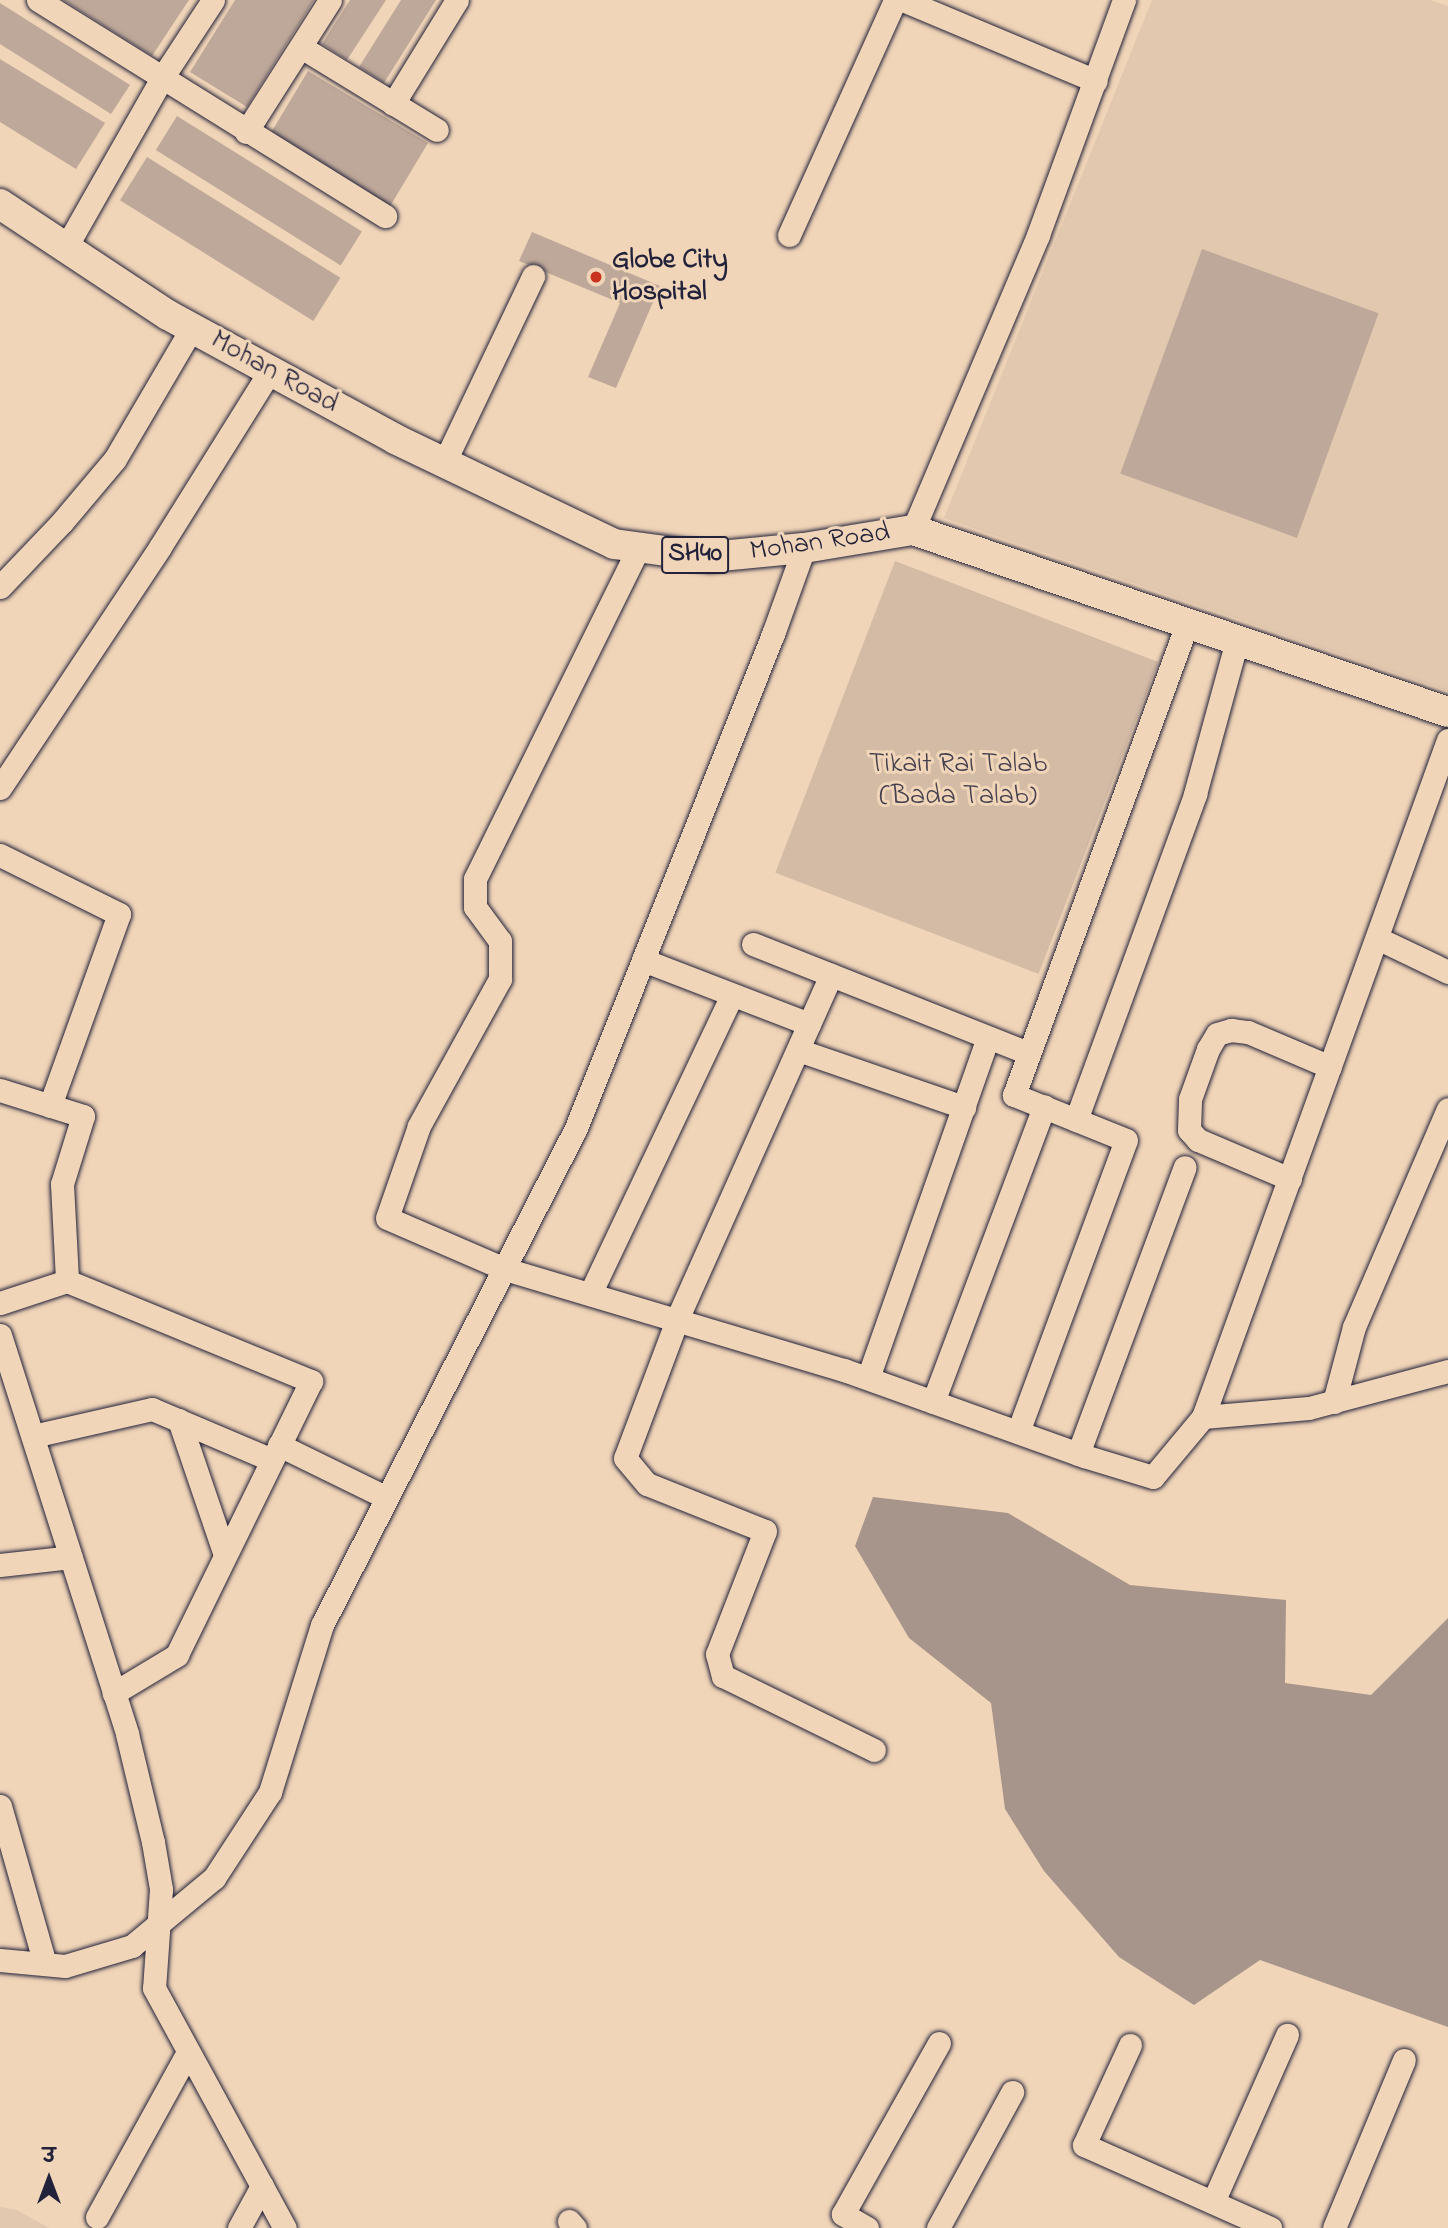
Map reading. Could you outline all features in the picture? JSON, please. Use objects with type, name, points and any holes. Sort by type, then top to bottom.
[{"type":"main road","name":"Mohan Road","points":[[0,204],[192,328],[395,439],[614,544],[710,556],[804,548],[913,530],[1448,712]]},
{"type":"street","points":[[38,0],[246,132],[385,216]]},
{"type":"street","points":[[65,247],[162,78],[213,0]]},
{"type":"street","points":[[246,132],[330,0]]},
{"type":"street","points":[[393,104],[457,0]]},
{"type":"street","points":[[789,235],[895,0]]},
{"type":"street","points":[[903,0],[1096,81]]},
{"type":"street","points":[[913,530],[1038,235],[1124,0]]},
{"type":"street","points":[[301,47],[437,130]]},
{"type":"street","points":[[444,463],[533,276]]},
{"type":"street","points":[[0,587],[62,522],[115,459],[192,328]]},
{"type":"street","points":[[0,788],[160,547],[270,371]]},
{"type":"street","points":[[639,547],[475,879],[475,907],[500,941],[500,979],[419,1126],[387,1218],[505,1269],[868,1378],[1078,1454],[1153,1477],[1203,1417],[1448,740]]},
{"type":"street","points":[[0,1960],[65,1966],[132,1946],[158,1921],[214,1878],[270,1792],[322,1625],[576,1128],[773,634],[804,548]]},
{"type":"street","points":[[1018,1432],[1126,1140],[1014,1095],[1187,624]]},
{"type":"street","points":[[1076,1120],[1195,794],[1237,640]]},
{"type":"street","points":[[0,855],[119,914],[50,1105]]},
{"type":"street","points":[[1377,938],[1448,972]]},
{"type":"street","points":[[753,944],[1029,1052]]},
{"type":"street","points":[[643,960],[809,1024]]},
{"type":"street","points":[[831,975],[677,1320],[625,1458],[647,1484],[765,1531],[717,1654],[723,1676],[874,1750]]},
{"type":"street","points":[[590,1294],[732,995]]},
{"type":"street","points":[[1290,1179],[1198,1140],[1189,1130],[1190,1099],[1208,1049],[1217,1034],[1231,1030],[1248,1032],[1330,1067]]},
{"type":"street","points":[[868,1378],[988,1037]]},
{"type":"street","points":[[798,1050],[964,1107]]},
{"type":"street","points":[[0,1090],[83,1116],[62,1184],[67,1281]]},
{"type":"street","points":[[933,1402],[1044,1106]]},
{"type":"street","points":[[1334,1402],[1354,1327],[1448,1110]]},
{"type":"street","points":[[1078,1454],[1185,1167]]},
{"type":"street","points":[[0,1303],[67,1281],[311,1381],[177,1654],[114,1693]]},
{"type":"street","points":[[0,1335],[114,1693],[153,1842],[161,1889],[154,1988],[285,2228]]},
{"type":"street","points":[[1203,1417],[1309,1408],[1448,1371]]},
{"type":"street","points":[[33,1436],[152,1409],[387,1497]]},
{"type":"street","points":[[179,1420],[225,1555]]},
{"type":"street","points":[[0,1565],[71,1557]]},
{"type":"street","points":[[0,1806],[6,1848],[46,1964]]},
{"type":"street","points":[[1213,2202],[1287,2035]]},
{"type":"street","points":[[867,2228],[843,2214],[939,2043]]},
{"type":"street","points":[[1130,2045],[1084,2145],[1270,2228]]},
{"type":"street","points":[[97,2217],[188,2052]]},
{"type":"street","points":[[1334,2228],[1404,2060]]},
{"type":"street","points":[[938,2228],[1012,2092]]},
{"type":"street","points":[[239,2228],[262,2186]]},
{"type":"shaded area","points":[[1152,0],[1430,0],[1448,6],[1448,691],[944,518]]},
{"type":"shaded area","points":[[873,1497],[1008,1513],[1130,1585],[1286,1600],[1285,1683],[1371,1695],[1448,1618],[1448,2027],[1260,1960],[1194,2005],[1119,1957],[1044,1871],[1005,1809],[991,1703],[909,1638],[855,1546]]},
{"type":"shaded area","points":[[0,2207],[17,2210],[49,2228],[0,2228]]},
{"type":"green space","name":"Tikait Rai Talab (Bada Talab)","points":[[895,561],[1158,662],[1039,974],[775,873]]},
{"type":"building","points":[[63,0],[189,0],[152,56]]},
{"type":"building","points":[[235,0],[314,0],[247,107],[190,72]]},
{"type":"building","points":[[350,0],[386,0],[347,60],[322,44]]},
{"type":"building","points":[[401,0],[436,0],[384,83],[359,67]]},
{"type":"building","points":[[0,3],[130,85],[111,114],[0,44]]},
{"type":"building","points":[[0,59],[105,123],[76,169],[0,122]]},
{"type":"building","points":[[308,71],[428,143],[387,211],[267,139]]},
{"type":"building","points":[[177,116],[362,232],[341,265],[156,150]]},
{"type":"building","points":[[147,157],[340,278],[313,321],[120,200]]},
{"type":"building","points":[[532,232],[660,286],[616,388],[588,377],[620,303],[519,261]]},
{"type":"building","points":[[1202,249],[1379,313],[1297,538],[1120,474]]},
{"type":"place","name":"Globe City Hospital","points":[[596,277]]}]
